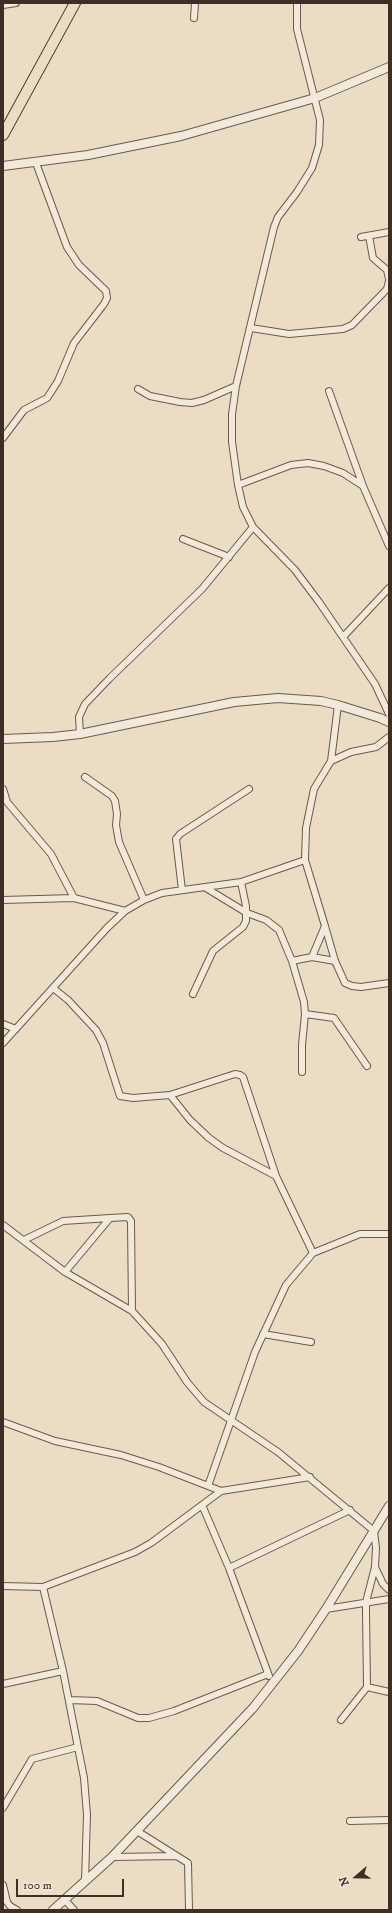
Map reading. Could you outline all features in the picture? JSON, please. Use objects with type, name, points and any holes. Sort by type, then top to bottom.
[{"type":"main road","points":[[3,135],[75,3]]},
{"type":"street","points":[[3,5],[16,3]]},
{"type":"street","points":[[194,18],[195,3]]},
{"type":"street","points":[[297,3],[297,29],[320,120],[319,145],[312,168],[297,192],[278,217],[236,386],[232,414],[232,442],[238,485],[243,507],[253,527],[295,570],[375,684],[389,714]]},
{"type":"street","points":[[3,166],[36,163],[88,155],[181,136],[315,98],[389,68]]},
{"type":"street","points":[[3,438],[24,410],[47,398],[58,382],[74,343],[107,298],[106,291],[80,265],[67,247],[36,163]]},
{"type":"street","points":[[361,237],[389,232]]},
{"type":"street","points":[[251,328],[289,334],[343,329],[352,325],[387,289],[389,280],[387,270],[373,258],[370,250],[369,236]]},
{"type":"street","points":[[138,389],[150,396],[192,403],[204,400],[236,386]]},
{"type":"street","points":[[330,391],[363,486],[389,546]]},
{"type":"street","points":[[238,485],[291,465],[308,463],[324,466],[343,473],[363,486]]},
{"type":"street","points":[[80,734],[79,717],[85,704],[202,589],[253,527]]},
{"type":"street","points":[[183,539],[229,557]]},
{"type":"street","points":[[343,637],[389,588]]},
{"type":"street","points":[[3,739],[53,738],[80,734],[234,702],[278,698],[321,701],[389,722]]},
{"type":"street","points":[[338,705],[331,761],[314,789],[309,811],[306,828],[305,860],[335,961],[342,979],[348,985],[360,987],[389,983]]},
{"type":"street","points":[[331,761],[351,752],[376,747],[389,737]]},
{"type":"street","points":[[85,777],[112,796],[115,801],[117,814],[116,825],[119,842],[144,900]]},
{"type":"street","points":[[3,789],[5,803],[51,854],[74,898]]},
{"type":"street","points":[[182,890],[176,839],[180,834],[249,789]]},
{"type":"street","points":[[3,1042],[54,988],[102,932],[125,911],[144,900],[162,894],[241,882],[305,860]]},
{"type":"street","points":[[193,994],[209,956],[243,926],[246,921],[247,913],[241,882]]},
{"type":"street","points":[[206,888],[247,913],[266,920],[279,930],[292,961],[303,996],[306,1014],[302,1045],[302,1072]]},
{"type":"street","points":[[3,900],[74,898],[125,911]]},
{"type":"street","points":[[312,957],[325,926]]},
{"type":"street","points":[[292,961],[312,957],[335,961]]},
{"type":"street","points":[[54,988],[68,1000],[96,1030],[103,1043],[120,1096],[133,1098],[170,1095],[235,1074],[240,1074],[243,1077],[276,1176],[314,1253]]},
{"type":"street","points":[[306,1014],[334,1018],[367,1066]]},
{"type":"street","points":[[3,1024],[16,1029]]},
{"type":"street","points":[[170,1095],[190,1120],[209,1138],[223,1148],[276,1176]]},
{"type":"street","points":[[24,1240],[63,1221],[128,1217],[131,1221],[132,1311]]},
{"type":"street","points":[[65,1272],[110,1218]]},
{"type":"street","points":[[3,1225],[65,1272],[132,1311],[162,1344],[195,1394],[204,1402],[310,1477],[374,1531],[376,1548],[375,1567],[366,1602],[368,1687],[341,1720]]},
{"type":"street","points":[[208,1486],[230,1420],[263,1334],[286,1285],[314,1253],[360,1234],[389,1234]]},
{"type":"street","points":[[263,1334],[311,1342]]},
{"type":"street","points":[[4,1424],[55,1441],[121,1455],[159,1467],[221,1491]]},
{"type":"street","points":[[3,1586],[44,1587],[135,1552],[151,1543],[221,1491],[310,1477]]},
{"type":"street","points":[[202,1505],[229,1568],[272,1685]]},
{"type":"street","points":[[53,1910],[112,1857],[253,1708],[272,1685],[326,1609],[389,1506]]},
{"type":"street","points":[[229,1568],[350,1510]]},
{"type":"street","points":[[375,1567],[383,1584],[389,1590]]},
{"type":"street","points":[[44,1587],[69,1700],[86,1799],[86,1881]]},
{"type":"street","points":[[326,1609],[389,1599]]},
{"type":"street","points":[[3,1684],[63,1671]]},
{"type":"street","points":[[69,1700],[97,1700],[138,1718],[150,1718],[174,1711],[268,1674]]},
{"type":"street","points":[[368,1687],[389,1692]]},
{"type":"street","points":[[3,1808],[32,1759],[78,1747]]},
{"type":"street","points":[[350,1821],[389,1820]]},
{"type":"street","points":[[137,1830],[187,1861],[189,1865],[189,1910]]},
{"type":"street","points":[[112,1857],[141,1855],[177,1856]]},
{"type":"street","points":[[3,1885],[7,1902],[10,1906],[17,1910]]},
{"type":"street","points":[[64,1900],[74,1910]]}]
